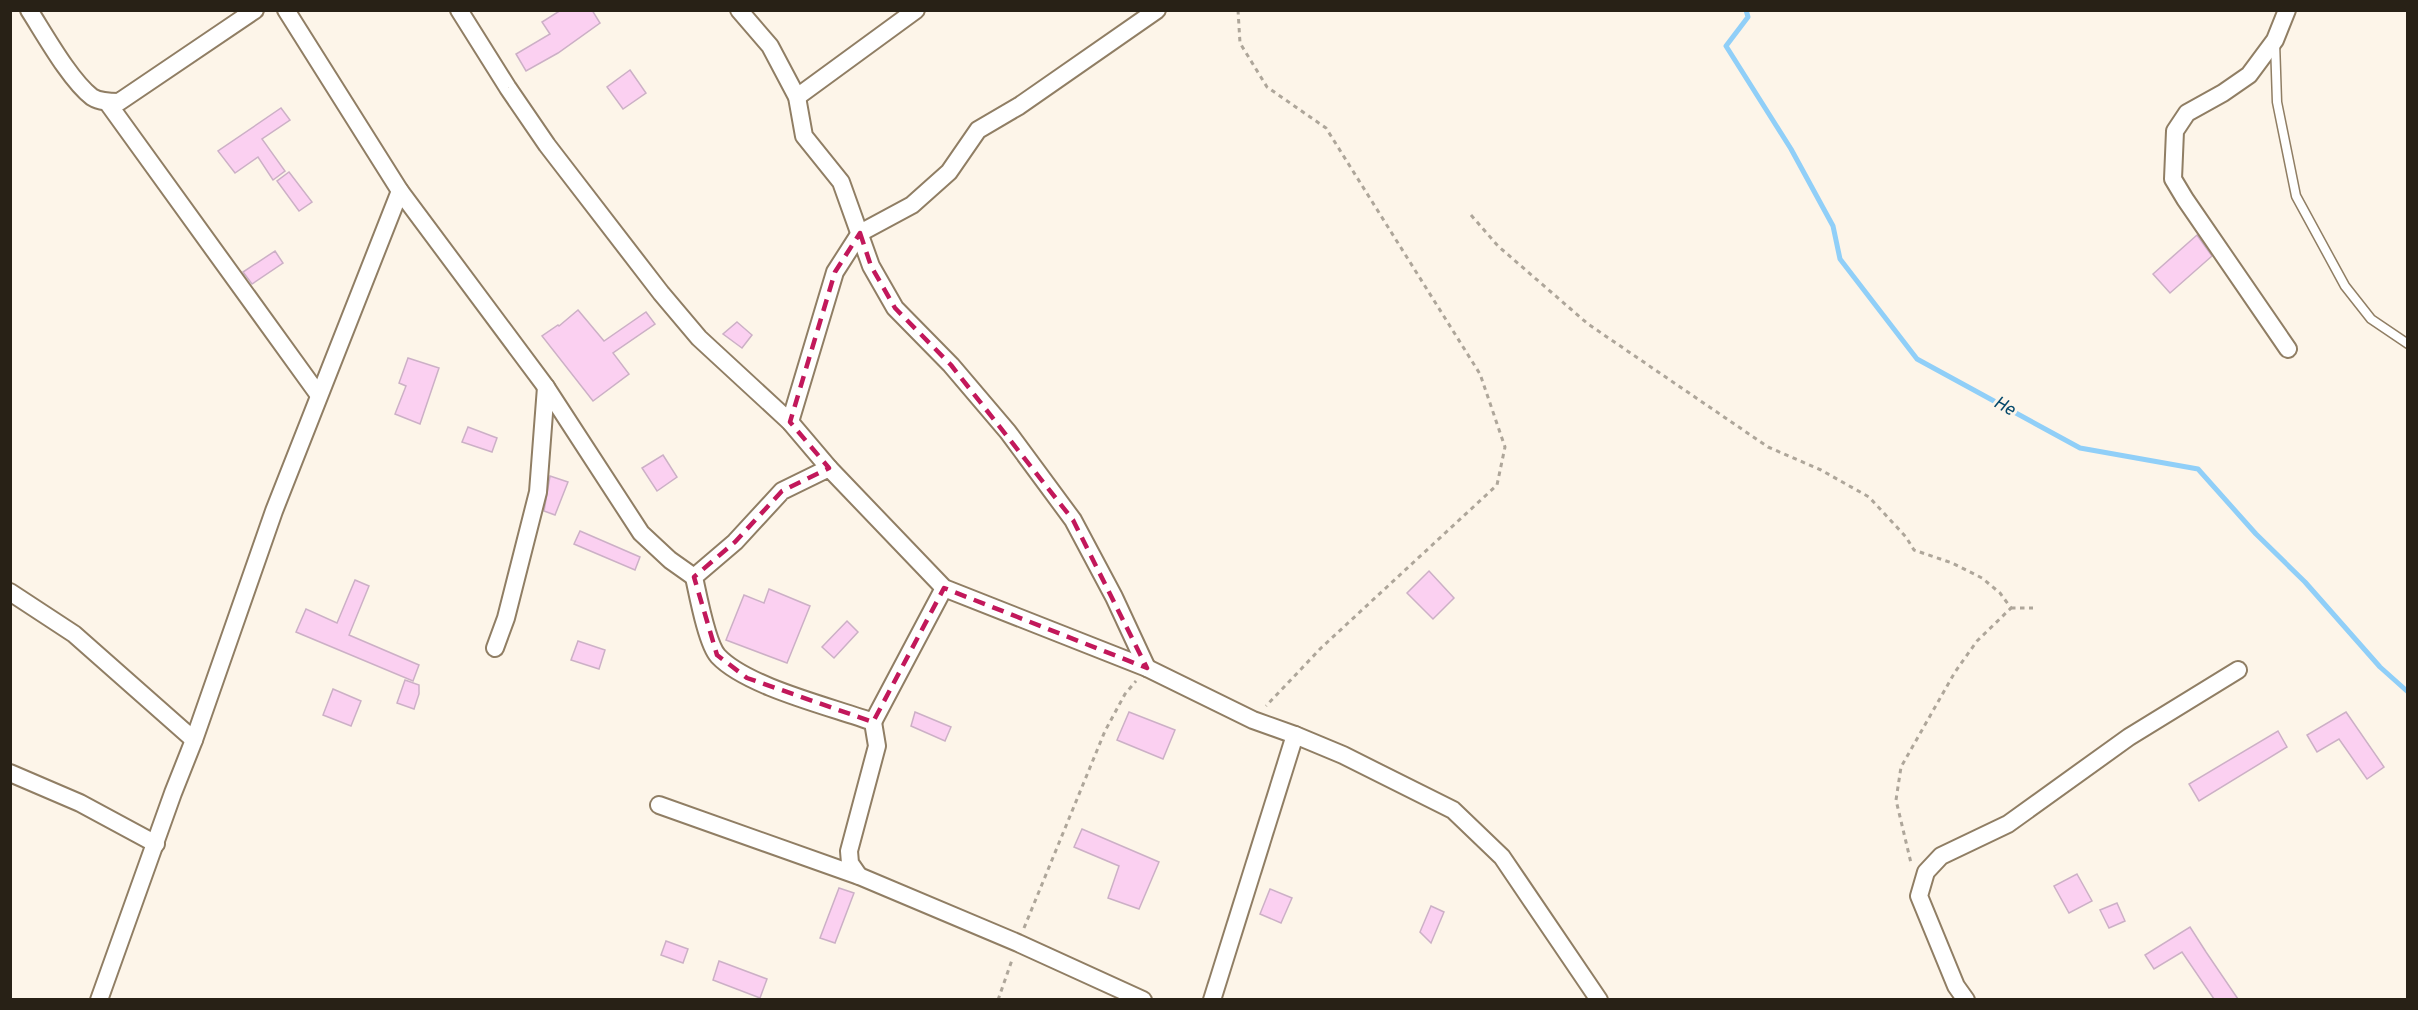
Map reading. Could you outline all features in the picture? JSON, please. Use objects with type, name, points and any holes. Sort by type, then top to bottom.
[{"type":"street","points":[[29,10],[77,82],[93,97],[106,102],[119,102],[255,10]]},
{"type":"street","points":[[286,10],[400,192],[546,387],[641,533],[670,560],[694,577],[705,622],[717,655],[747,678],[873,722]]},
{"type":"street","points":[[459,10],[547,145],[661,293],[699,338],[790,422],[829,468],[944,588],[1147,668],[1252,720],[1343,755],[1453,810],[1502,857],[1599,999]]},
{"type":"street","points":[[739,10],[770,46],[797,97],[804,135],[842,182],[871,266],[895,308],[958,373],[1008,432],[1073,520],[1114,597],[1147,668]]},
{"type":"street","points":[[797,97],[916,10]]},
{"type":"street","points":[[790,422],[835,272],[860,233],[912,205],[949,172],[978,130],[1019,106],[1157,10]]},
{"type":"street","points":[[2287,10],[2275,40],[2249,75],[2187,113],[2175,131],[2173,179],[2288,349]]},
{"type":"street","points":[[106,102],[318,394]]},
{"type":"street","points":[[99,999],[194,740],[274,511],[318,394],[400,192]]},
{"type":"street","points":[[495,648],[506,618],[538,492],[546,387]]},
{"type":"street","points":[[694,577],[735,542],[782,491],[829,468]]},
{"type":"street","points":[[859,876],[850,863],[849,850],[877,746],[873,722],[944,588]]},
{"type":"street","points":[[10,592],[74,634],[194,740]]},
{"type":"street","points":[[1966,999],[1956,986],[1919,896],[1926,872],[1941,856],[2008,824],[2129,737],[2238,670]]},
{"type":"street","points":[[1212,999],[1295,735]]},
{"type":"street","points":[[10,772],[81,803],[156,844]]},
{"type":"street","points":[[659,805],[859,876],[1143,999]]},
{"type":"lane","points":[[2275,40],[2277,102],[2296,196],[2344,286],[2370,319],[2408,344]]},
{"type":"path","points":[[1238,10],[1240,43],[1267,87],[1326,128],[1480,374],[1505,447],[1497,485],[1321,648],[1252,720]]},
{"type":"path","points":[[1471,215],[1498,246],[1588,324],[1768,447],[1821,470],[1869,497],[1906,537],[1914,550],[1982,578],[2000,593],[2011,608]]},
{"type":"path","points":[[1919,896],[1896,800],[1901,767],[1960,664],[1977,641],[2011,608],[2032,608]]},
{"type":"path","points":[[998,999],[1018,943],[1105,731],[1125,694],[1147,668]]},
{"type":"highlighted area","points":[[860,233],[871,266],[895,308],[951,365],[1073,520],[1147,668],[944,588],[873,722],[747,678],[717,655],[694,577],[735,542],[782,491],[829,468],[790,422],[835,272]]},
{"type":"building","points":[[561,10],[592,10],[600,23],[558,53],[526,71],[516,54],[550,34],[542,22]]},
{"type":"building","points":[[630,70],[646,93],[623,109],[607,87]]},
{"type":"building","points":[[281,108],[290,120],[262,139],[285,171],[273,180],[258,157],[235,173],[218,151]]},
{"type":"building","points":[[289,172],[312,202],[299,211],[277,181]]},
{"type":"building","points":[[2197,235],[2212,256],[2170,293],[2153,274]]},
{"type":"building","points":[[275,251],[283,263],[252,284],[243,272]]},
{"type":"building","points":[[578,310],[604,341],[646,312],[655,324],[613,353],[629,374],[593,401],[542,336],[559,326]]},
{"type":"building","points":[[737,322],[752,335],[742,348],[723,334]]},
{"type":"building","points":[[408,358],[439,368],[420,424],[395,414],[406,386],[399,383]]},
{"type":"building","points":[[468,427],[497,438],[492,452],[462,442]]},
{"type":"building","points":[[663,455],[677,477],[657,491],[642,468]]},
{"type":"building","points":[[550,476],[568,482],[555,515],[544,511]]},
{"type":"building","points":[[580,531],[640,557],[635,570],[574,544]]},
{"type":"building","points":[[1429,571],[1454,598],[1433,619],[1407,593]]},
{"type":"building","points":[[355,580],[369,586],[349,635],[419,665],[413,681],[296,632],[306,609],[337,623]]},
{"type":"building","points":[[769,589],[810,606],[787,663],[726,640],[744,595],[764,603]]},
{"type":"building","points":[[847,621],[858,632],[834,658],[822,647]]},
{"type":"building","points":[[578,641],[605,650],[599,669],[571,660]]},
{"type":"building","points":[[405,680],[419,685],[419,694],[414,709],[397,703]]},
{"type":"building","points":[[333,689],[361,701],[351,726],[323,715]]},
{"type":"building","points":[[915,712],[951,727],[945,741],[911,726]]},
{"type":"building","points":[[1129,712],[1175,730],[1163,759],[1117,740]]},
{"type":"building","points":[[2346,712],[2384,767],[2367,779],[2339,739],[2317,752],[2307,735]]},
{"type":"building","points":[[2278,731],[2287,747],[2199,801],[2189,784]]},
{"type":"building","points":[[1082,829],[1159,862],[1139,909],[1108,898],[1119,866],[1074,847]]},
{"type":"building","points":[[2077,874],[2092,901],[2069,913],[2054,886]]},
{"type":"building","points":[[839,888],[854,893],[835,943],[820,938]]},
{"type":"building","points":[[1270,889],[1292,898],[1281,923],[1260,914]]},
{"type":"building","points":[[2117,903],[2125,921],[2109,928],[2100,910]]},
{"type":"building","points":[[1431,906],[1444,912],[1431,943],[1420,932]]},
{"type":"building","points":[[2190,927],[2238,999],[2214,999],[2182,952],[2154,969],[2145,955]]},
{"type":"building","points":[[666,941],[688,949],[683,963],[661,955]]},
{"type":"building","points":[[719,961],[767,979],[760,998],[713,980]]},
{"type":"waterway","name":"He","points":[[1746,10],[1748,17],[1726,46],[1791,149],[1833,226],[1840,259],[1917,359],[2080,448],[2198,469],[2256,534],[2305,582],[2380,667],[2408,692]]}]
